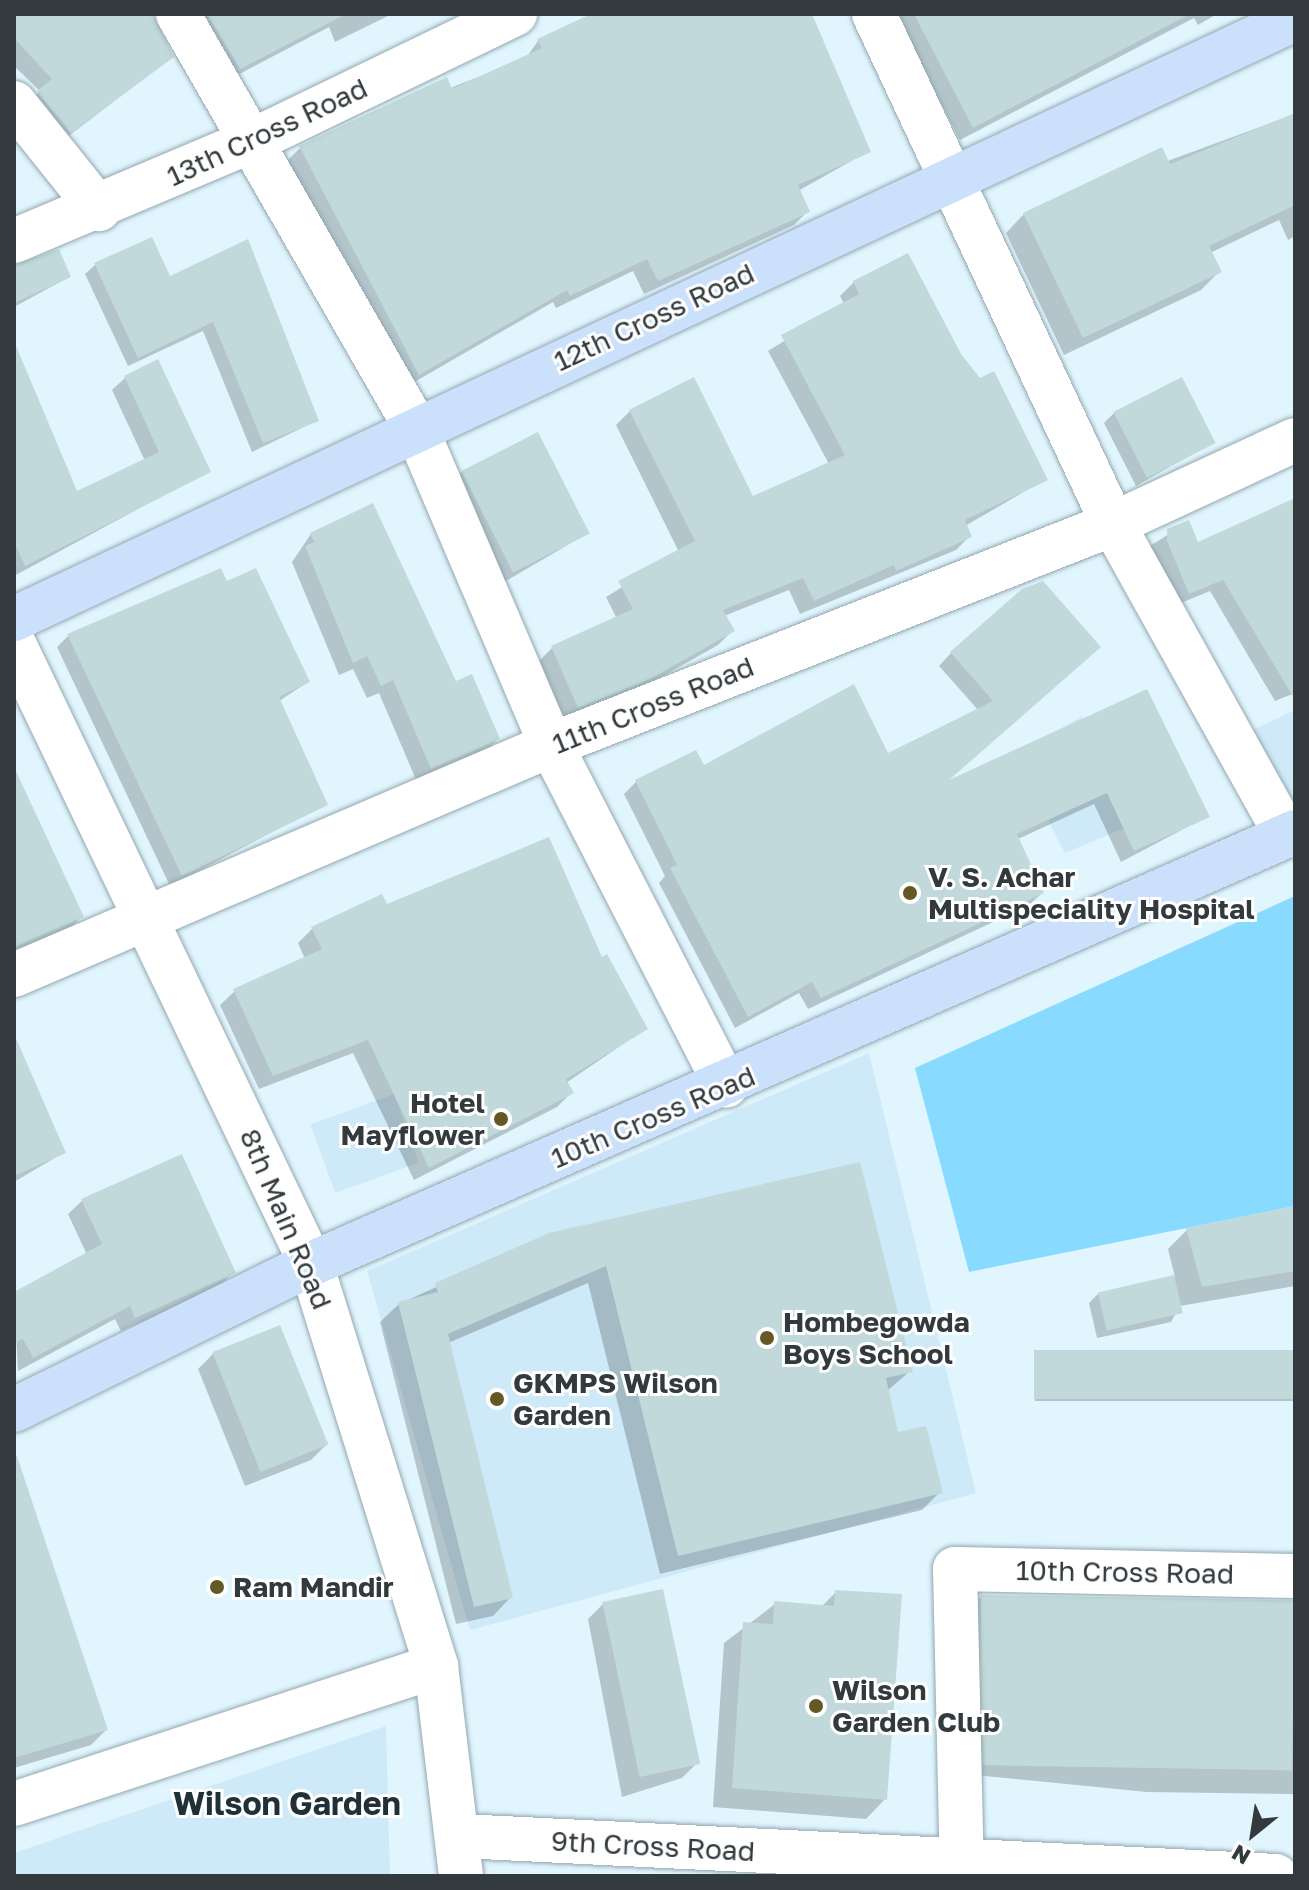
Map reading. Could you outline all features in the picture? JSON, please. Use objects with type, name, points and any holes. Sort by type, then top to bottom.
[{"type":"main road","name":"12th Cross Road","points":[[14,619],[416,428],[1295,19]]},
{"type":"main road","name":"10th Cross Road","points":[[14,1410],[311,1264],[726,1086],[1291,834]]},
{"type":"street","points":[[178,14],[256,139],[416,428],[551,745],[726,1086]]},
{"type":"street","name":"13th Cross Road","points":[[14,241],[99,209],[256,139],[515,14]]},
{"type":"street","points":[[874,14],[955,178],[1113,524],[1291,834]]},
{"type":"street","points":[[14,103],[99,209]]},
{"type":"street","name":"11th Cross Road","points":[[14,975],[143,916],[551,745],[1113,524],[1295,440]]},
{"type":"street","name":"8th Main Road","points":[[14,644],[311,1264],[436,1666],[461,1856]]},
{"type":"street","name":"10th Cross Road","points":[[962,1869],[955,1569],[1295,1576]]},
{"type":"street","points":[[14,1804],[436,1666]]},
{"type":"street","name":"9th Cross Road","points":[[461,1856],[1276,1876]]},
{"type":"shaded area","points":[[1295,710],[1295,808],[1248,732]]},
{"type":"shaded area","points":[[1082,716],[1129,826],[1065,853],[1015,756]]},
{"type":"shaded area","points":[[1295,896],[1295,1206],[969,1272],[915,1068]]},
{"type":"shaded area","name":"Hombegowda Boys School","points":[[869,1053],[976,1493],[470,1630],[367,1271]]},
{"type":"shaded area","points":[[394,1094],[419,1163],[335,1193],[310,1124]]},
{"type":"shaded area","points":[[386,1726],[390,1876],[14,1876],[14,1853]]},
{"type":"building","points":[[14,14],[153,14],[174,57],[71,133],[37,91],[52,79],[14,38]]},
{"type":"building","points":[[207,14],[346,14],[240,69]]},
{"type":"building","points":[[591,14],[812,14],[871,152],[798,185],[810,212],[658,281],[647,259],[570,296],[567,290],[419,375],[299,146],[447,77],[452,89],[542,48],[537,39]]},
{"type":"building","points":[[914,14],[1190,14],[973,128]]},
{"type":"building","points":[[1295,113],[1295,205],[1209,246],[1222,272],[1083,338],[1023,213],[1162,147],[1170,164]]},
{"type":"building","points":[[152,237],[170,276],[248,239],[319,421],[263,443],[213,322],[138,358],[94,263]]},
{"type":"building","points":[[59,249],[71,277],[14,303],[14,265]]},
{"type":"building","points":[[908,253],[961,354],[980,378],[994,371],[1048,480],[965,520],[972,537],[896,571],[894,565],[814,601],[803,578],[723,610],[735,631],[650,679],[578,708],[551,646],[633,609],[618,581],[695,541],[629,410],[694,377],[753,496],[845,455],[781,335],[859,294],[853,281]]},
{"type":"building","points":[[14,341],[77,491],[159,452],[124,376],[158,359],[211,472],[25,566],[14,542]]},
{"type":"building","points":[[1182,377],[1216,443],[1147,478],[1113,412]]},
{"type":"building","points":[[538,432],[590,534],[513,573],[461,471]]},
{"type":"building","points":[[1295,498],[1295,700],[1223,580],[1189,594],[1167,541],[1167,529],[1189,520],[1198,542]]},
{"type":"building","points":[[373,503],[456,681],[472,674],[500,739],[431,769],[393,680],[381,686],[367,656],[353,663],[305,546],[314,542],[310,533]]},
{"type":"building","points":[[221,568],[227,581],[256,568],[310,682],[279,697],[328,805],[182,876],[67,634]]},
{"type":"building","points":[[1043,581],[1101,647],[949,780],[1147,689],[1210,817],[1134,851],[1107,793],[1017,834],[1044,893],[821,998],[812,982],[748,1017],[670,868],[677,865],[635,780],[696,750],[704,765],[854,684],[888,753],[993,701],[950,652],[1022,589]]},
{"type":"building","points":[[14,767],[84,917],[14,947]]},
{"type":"building","points":[[549,837],[602,957],[607,954],[648,1029],[566,1079],[574,1093],[429,1168],[368,1040],[273,1076],[233,989],[322,949],[311,927],[382,894],[387,904]]},
{"type":"building","points":[[14,1034],[66,1153],[14,1176]]},
{"type":"building","points":[[182,1154],[236,1273],[135,1318],[130,1306],[33,1358],[23,1339],[14,1343],[14,1292],[102,1244],[81,1199]]},
{"type":"building","name":"Hombegowda Boys School","points":[[860,1162],[913,1372],[886,1378],[898,1432],[926,1426],[943,1493],[678,1556],[606,1266],[448,1334],[513,1598],[474,1607],[398,1302],[438,1292],[435,1283],[549,1233]]},
{"type":"building","points":[[1295,1206],[1295,1271],[1202,1287],[1186,1228]]},
{"type":"building","points":[[1174,1275],[1183,1313],[1107,1331],[1098,1293]]},
{"type":"building","points":[[280,1325],[328,1445],[261,1472],[212,1352]]},
{"type":"building","points":[[1034,1350],[1295,1350],[1295,1399],[1034,1399]]},
{"type":"building","points":[[17,1456],[108,1730],[14,1758],[14,1457]]},
{"type":"building","points":[[663,1589],[700,1764],[640,1777],[602,1602]]},
{"type":"building","name":"Wilson Garden Club","points":[[835,1590],[902,1594],[887,1800],[732,1788],[743,1622],[773,1624],[774,1601],[834,1606]]},
{"type":"building","points":[[981,1595],[1295,1600],[1292,1770],[978,1765]]},
{"type":"place","name":"V. S. Achar Multispeciality Hospital","points":[[910,893]]},
{"type":"place","name":"Hotel Mayflower","points":[[501,1119]]},
{"type":"place","name":"Hombegowda Boys School","points":[[767,1338]]},
{"type":"place","name":"GKMPS Wilson Garden","points":[[497,1399]]},
{"type":"place","name":"Ram Mandir","points":[[217,1587]]},
{"type":"place","name":"Wilson Garden Club","points":[[816,1706]]},
{"type":"district","name":"Wilson Garden","points":[[287,1803]]}]
